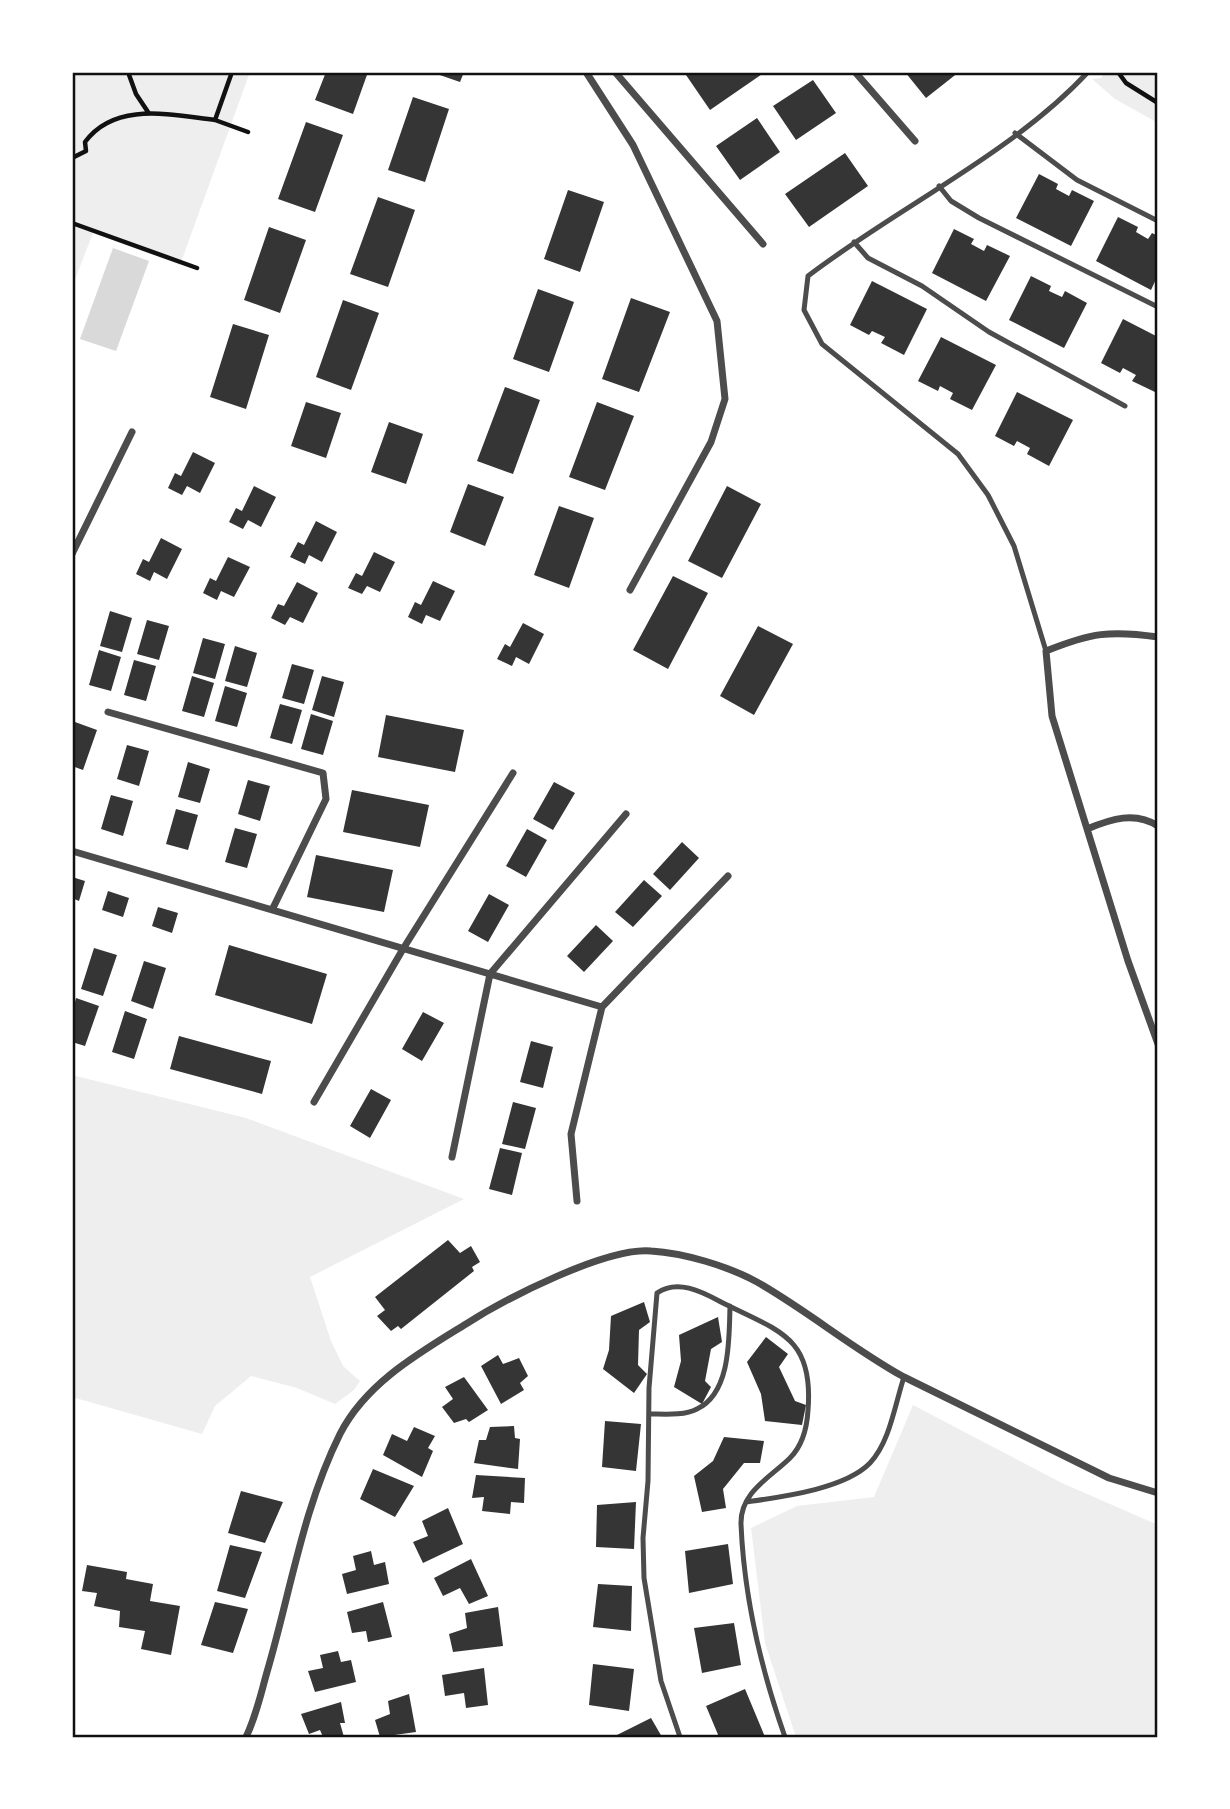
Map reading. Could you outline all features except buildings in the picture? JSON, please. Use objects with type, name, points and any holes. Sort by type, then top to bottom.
[{"type":"street","points":[[586,72],[633,145],[717,321],[725,399],[711,442],[630,590]]},
{"type":"street","points":[[615,72],[763,244]]},
{"type":"street","points":[[855,72],[915,141]]},
{"type":"street","points":[[72,554],[132,432]]},
{"type":"street","points":[[1158,637],[1117,631],[1081,637],[1046,651],[1052,716],[1128,961],[1158,1044]]},
{"type":"street","points":[[108,712],[323,773],[326,799],[274,908]]},
{"type":"street","points":[[314,1102],[403,949],[513,773]]},
{"type":"street","points":[[452,1157],[491,974],[626,814]]},
{"type":"street","points":[[1087,828],[1119,816],[1151,822],[1158,826]]},
{"type":"street","points":[[72,850],[602,1007]]},
{"type":"street","points":[[577,1201],[570,1134],[602,1007],[728,876]]},
{"type":"street","points":[[246,1737],[285,1611],[309,1515],[341,1433],[368,1396],[400,1365],[476,1317],[545,1282],[603,1259],[650,1251],[704,1262],[756,1282],[871,1359],[904,1377],[1110,1478],[1158,1493]]},
{"type":"lane","points":[[1046,651],[1014,546],[988,495],[958,454],[822,344],[804,310],[808,276],[1015,133],[1067,94],[1088,72]]},
{"type":"lane","points":[[1015,133],[1077,180],[1158,221]]},
{"type":"lane","points":[[939,186],[951,201],[979,218],[1158,307]]},
{"type":"lane","points":[[854,242],[868,258],[922,286],[989,332],[1125,406]]},
{"type":"lane","points":[[680,1737],[661,1681],[644,1578],[643,1538],[657,1293],[666,1287],[684,1286],[780,1332],[799,1348],[808,1367],[809,1397],[802,1442],[791,1458],[755,1488],[746,1502],[741,1521],[762,1669],[785,1737]]},
{"type":"lane","points":[[649,1414],[695,1411],[709,1401],[722,1380],[730,1306]]},
{"type":"lane","points":[[746,1502],[786,1496],[853,1476],[871,1462],[883,1443],[904,1377]]},
{"type":"path","points":[[128,72],[136,94],[148,112]]},
{"type":"path","points":[[215,120],[232,72]]},
{"type":"path","points":[[1118,72],[1126,83],[1158,103]]},
{"type":"path","points":[[72,158],[86,151],[85,142],[108,121],[148,112],[215,120],[248,132]]},
{"type":"path","points":[[72,223],[197,268]]},
{"type":"shaded area","points":[[72,72],[250,72],[180,265],[93,233],[72,287]]},
{"type":"shaded area","points":[[1105,72],[1158,72],[1158,123],[1115,99],[1092,79],[1101,78]]},
{"type":"shaded area","points":[[113,248],[149,261],[116,351],[80,339]]},
{"type":"shaded area","points":[[72,1075],[246,1118],[464,1199],[310,1277],[331,1341],[343,1366],[360,1381],[354,1390],[335,1404],[297,1388],[251,1376],[215,1406],[202,1434],[72,1397]]},
{"type":"shaded area","points":[[913,1405],[1062,1483],[1158,1525],[1158,1737],[796,1737],[765,1643],[751,1528],[797,1506],[874,1497]]}]
